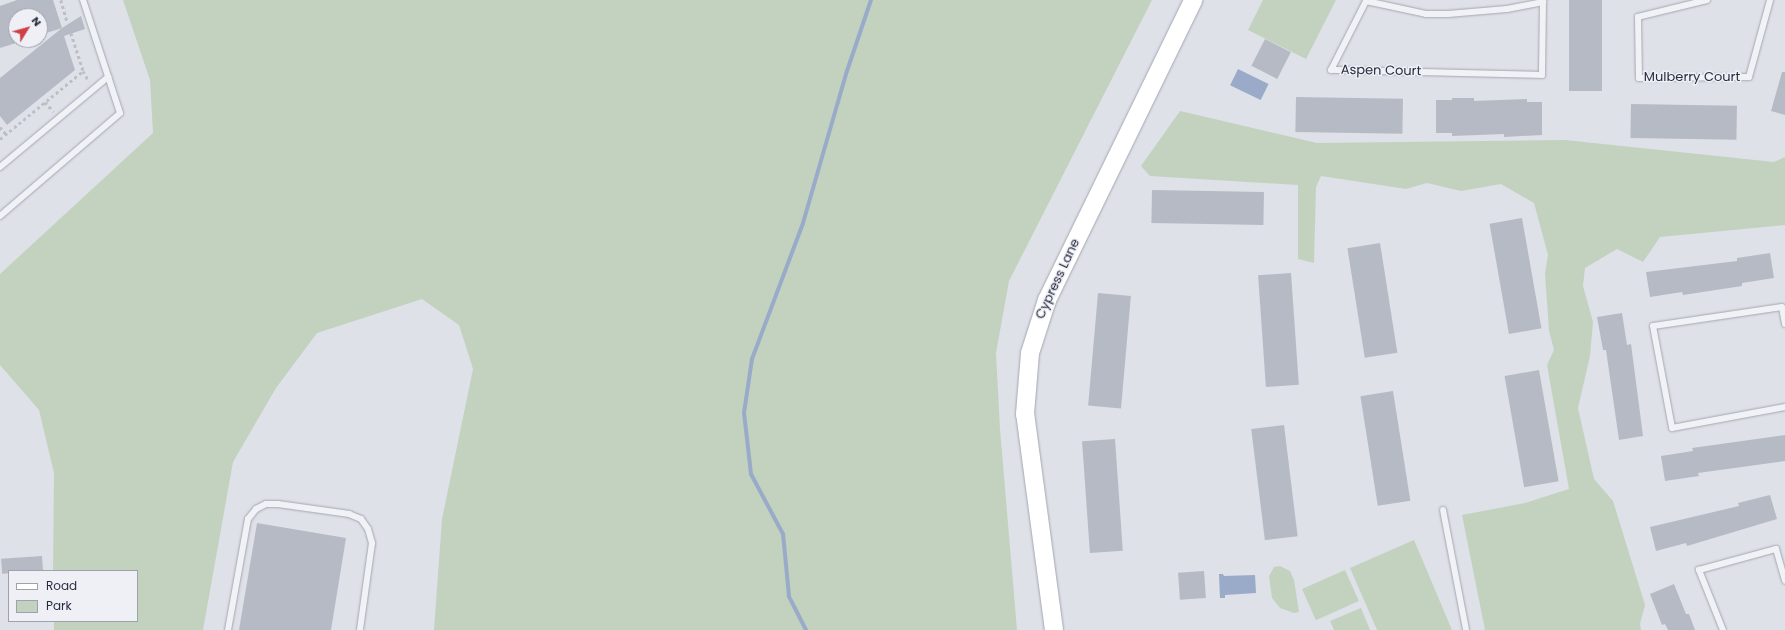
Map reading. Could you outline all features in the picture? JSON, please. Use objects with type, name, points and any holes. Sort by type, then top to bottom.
[{"type":"street","name":"Cypress Lane","points":[[1054,630],[1026,414],[1030,353],[1047,300],[1193,0]]},
{"type":"lane","points":[[0,216],[120,113],[83,0]]},
{"type":"lane","name":"Mulberry Court","points":[[1707,0],[1638,17],[1638,78],[1749,77],[1770,0]]},
{"type":"lane","name":"Aspen Court","points":[[1366,1],[1426,14],[1448,14],[1507,9],[1543,1],[1542,74],[1331,70],[1366,1]]},
{"type":"lane","points":[[0,167],[108,77]]},
{"type":"lane","points":[[1785,324],[1782,307],[1652,326],[1672,428],[1785,407]]},
{"type":"lane","points":[[228,630],[248,519],[256,509],[266,504],[278,504],[349,514],[361,519],[368,529],[372,543],[360,630]]},
{"type":"lane","points":[[1444,510],[1466,630]]},
{"type":"lane","points":[[1724,630],[1699,570],[1776,549],[1785,581]]},
{"type":"path","points":[[61,0],[67,20]]},
{"type":"path","points":[[71,33],[83,71],[95,88]]},
{"type":"path","points":[[0,139],[83,71]]},
{"type":"path","points":[[45,102],[59,118]]},
{"type":"path","points":[[0,127],[6,134]]},
{"type":"green space","points":[[123,0],[1152,0],[1009,281],[996,353],[1000,429],[1017,630],[434,630],[442,519],[473,369],[459,325],[422,299],[317,333],[276,388],[233,462],[203,630],[54,630],[54,622],[138,622],[138,570],[53,570],[54,473],[39,410],[0,365],[0,274],[153,133],[150,80]]},
{"type":"green space","points":[[1263,0],[1336,0],[1306,59],[1248,30]]},
{"type":"green space","points":[[1180,111],[1317,143],[1565,140],[1774,162],[1785,157],[1785,225],[1660,237],[1643,262],[1617,249],[1585,268],[1583,286],[1593,322],[1590,356],[1578,408],[1594,479],[1613,501],[1645,605],[1640,624],[1641,630],[1485,630],[1462,515],[1525,503],[1569,489],[1547,365],[1554,350],[1549,331],[1545,273],[1548,255],[1534,203],[1501,184],[1461,191],[1427,183],[1406,189],[1321,176],[1316,187],[1314,263],[1298,259],[1298,185],[1150,176],[1141,166]]},
{"type":"green space","points":[[1414,540],[1452,630],[1377,630],[1350,568]]},
{"type":"green space","points":[[1280,566],[1290,571],[1294,580],[1299,612],[1294,613],[1280,608],[1272,598],[1269,576],[1274,567]]},
{"type":"green space","points":[[1345,570],[1359,601],[1316,620],[1302,589]]},
{"type":"green space","points":[[1361,608],[1370,630],[1334,630],[1330,621]]},
{"type":"water","points":[[1238,69],[1269,84],[1261,100],[1230,85]]},
{"type":"water","points":[[1219,574],[1223,574],[1224,576],[1255,575],[1256,593],[1225,595],[1225,598],[1220,598]]},
{"type":"building","points":[[17,0],[53,0],[62,28],[48,32],[48,8],[8,8],[8,46],[0,48],[0,6]]},
{"type":"building","points":[[1569,0],[1602,0],[1602,91],[1569,91]]},
{"type":"building","points":[[81,16],[85,29],[64,36],[75,70],[7,125],[0,116],[0,78],[37,48],[48,48],[48,39]]},
{"type":"building","points":[[1265,39],[1291,52],[1277,79],[1251,66]]},
{"type":"building","points":[[1782,72],[1785,72],[1785,115],[1771,111]]},
{"type":"building","points":[[1296,97],[1403,99],[1402,134],[1295,132]]},
{"type":"building","points":[[1452,98],[1474,98],[1474,101],[1527,99],[1527,102],[1542,102],[1542,135],[1504,137],[1504,134],[1452,136],[1452,133],[1436,133],[1436,100],[1452,100]]},
{"type":"building","points":[[1631,104],[1737,106],[1736,140],[1630,138]]},
{"type":"building","points":[[1152,190],[1264,192],[1263,225],[1151,223]]},
{"type":"building","points":[[1522,218],[1541,328],[1509,334],[1490,224]]},
{"type":"building","points":[[1380,243],[1397,353],[1365,358],[1347,248]]},
{"type":"building","points":[[1770,253],[1774,278],[1742,283],[1742,286],[1683,295],[1682,292],[1650,297],[1646,272],[1737,261],[1737,258]]},
{"type":"building","points":[[1291,273],[1299,385],[1266,387],[1258,275]]},
{"type":"building","points":[[1098,293],[1131,296],[1121,408],[1088,406]]},
{"type":"building","points":[[1622,313],[1627,345],[1631,344],[1643,436],[1619,440],[1606,350],[1603,350],[1597,317]]},
{"type":"building","points":[[1539,370],[1559,481],[1524,487],[1505,376]]},
{"type":"building","points":[[1393,391],[1410,501],[1378,506],[1360,396]]},
{"type":"building","points":[[1284,425],[1298,536],[1265,540],[1251,429]]},
{"type":"building","points":[[1785,435],[1785,461],[1698,473],[1699,476],[1665,481],[1661,456],[1693,451],[1692,448]]},
{"type":"building","points":[[1115,439],[1123,551],[1090,553],[1082,441]]},
{"type":"building","points":[[1770,495],[1777,519],[1687,546],[1686,543],[1656,551],[1650,527],[1739,506],[1738,503]]},
{"type":"building","points":[[257,523],[346,538],[331,630],[239,630]]},
{"type":"building","points":[[42,556],[43,570],[8,570],[8,573],[2,574],[1,559]]},
{"type":"building","points":[[1204,571],[1206,598],[1180,600],[1178,573]]},
{"type":"building","points":[[1674,584],[1686,614],[1689,614],[1695,630],[1668,630],[1665,624],[1662,625],[1650,594]]},
{"type":"waterway","points":[[806,630],[789,596],[783,534],[751,474],[744,413],[752,359],[803,223],[847,71],[871,0]]}]
